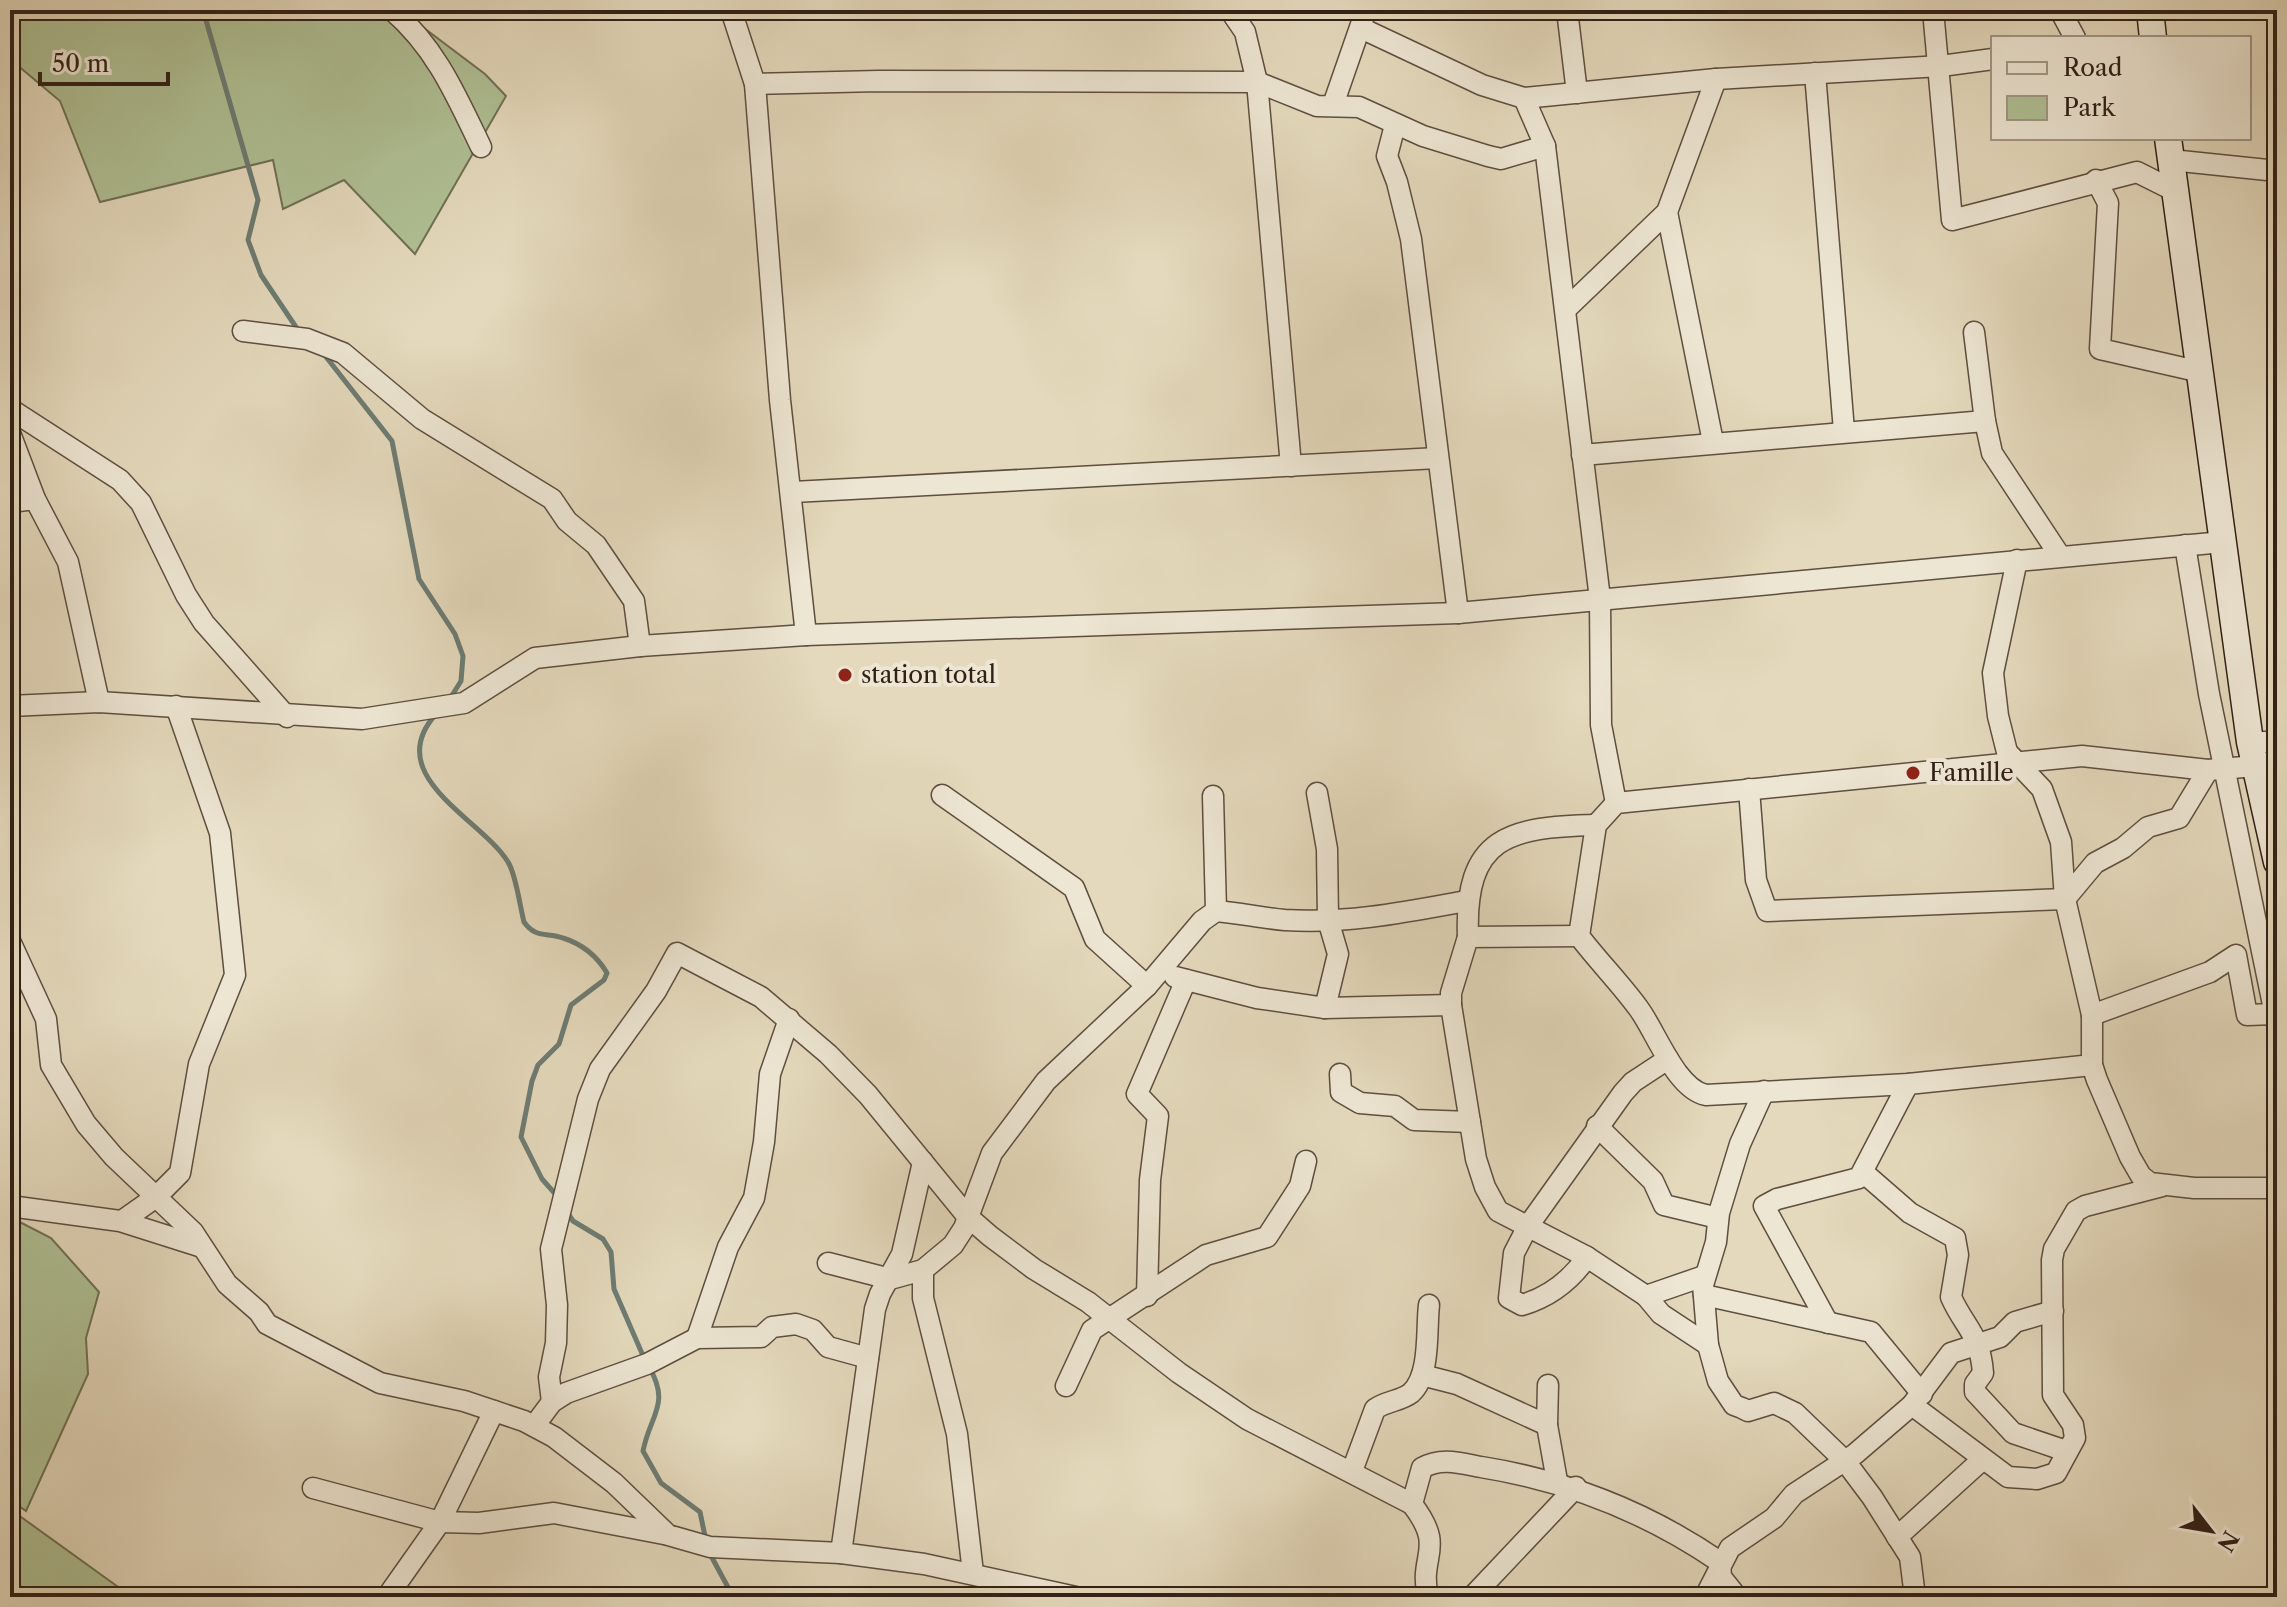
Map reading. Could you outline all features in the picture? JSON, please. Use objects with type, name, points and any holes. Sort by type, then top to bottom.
[{"type":"street","points":[[392,10],[421,36],[439,61],[481,147]]},
{"type":"street","points":[[731,10],[755,84],[780,400],[793,492],[806,635]]},
{"type":"street","points":[[1230,10],[1245,32],[1257,82],[1291,466]]},
{"type":"street","points":[[1567,10],[1577,93]]},
{"type":"street","points":[[1933,10],[1941,66],[1952,220],[2096,180],[2137,172],[2175,191]]},
{"type":"street","points":[[2060,10],[2074,36]]},
{"type":"street","points":[[2150,10],[2153,36]]},
{"type":"street","points":[[1333,105],[1363,19],[1482,85],[1524,98],[1716,79],[1941,66],[1991,59]]},
{"type":"street","points":[[1815,73],[1844,431]]},
{"type":"street","points":[[1566,309],[1667,212],[1716,79]]},
{"type":"street","points":[[755,84],[879,81],[1257,82],[1317,106],[1359,107],[1448,146],[1501,159],[1545,146]]},
{"type":"street","points":[[1524,98],[1545,146],[1600,599],[1601,725],[1616,803]]},
{"type":"street","points":[[1395,125],[1387,156],[1411,239],[1458,613]]},
{"type":"street","points":[[2277,171],[2170,149],[2253,754],[2277,862]]},
{"type":"street","points":[[2096,180],[2108,203],[2100,349],[2201,372]]},
{"type":"street","points":[[1667,212],[1713,442]]},
{"type":"street","points":[[243,331],[307,339],[343,353],[422,419],[552,499],[567,521],[596,545],[634,601],[640,646]]},
{"type":"street","points":[[1974,332],[1992,453],[2060,556]]},
{"type":"street","points":[[10,409],[120,480],[141,503],[186,595],[204,623],[287,717]]},
{"type":"street","points":[[1582,455],[1985,421]]},
{"type":"street","points":[[10,433],[35,499],[68,562],[99,702]]},
{"type":"street","points":[[793,492],[1438,458]]},
{"type":"street","points":[[10,502],[35,499]]},
{"type":"street","points":[[10,706],[99,702],[287,717],[362,719],[464,703],[535,658],[640,646],[806,635],[1458,613],[2223,542]]},
{"type":"street","points":[[2092,1015],[2210,972],[2236,955],[2247,1015],[2276,1019],[2216,769],[2185,545]]},
{"type":"street","points":[[2017,560],[1993,673],[2007,752],[2042,789],[2061,842],[2065,899],[2092,1015],[2092,1065],[2141,1176],[2162,1186]]},
{"type":"street","points":[[10,690],[45,705]]},
{"type":"street","points":[[122,1221],[156,1197],[180,1173],[199,1064],[235,975],[220,833],[176,706]]},
{"type":"street","points":[[2092,1065],[1908,1084],[1699,1094],[1668,1059],[1639,1009],[1579,936],[1596,825],[1616,803],[2021,765],[2082,756],[2216,769],[2277,742]]},
{"type":"street","points":[[1749,789],[1756,880],[1767,911],[2065,899],[2095,863],[2123,848],[2148,827],[2179,818],[2216,769]]},
{"type":"street","points":[[1317,793],[1327,849],[1328,920],[1338,954],[1325,1008]]},
{"type":"street","points":[[942,795],[1074,888],[1095,939],[1153,979],[1186,980],[1257,998],[1325,1008],[1451,1005]]},
{"type":"street","points":[[1213,796],[1216,911]]},
{"type":"street","points":[[1596,825],[1542,827],[1498,842],[1486,854],[1466,901],[1468,937],[1451,993],[1451,1005],[1470,1122],[1485,1187],[1498,1211],[1587,1257],[1646,1296],[1661,1314],[1708,1345]]},
{"type":"street","points":[[828,1263],[890,1279],[923,1270],[953,1245],[992,1153],[1046,1081],[1153,979],[1202,921],[1216,911],[1284,920],[1328,920],[1375,917],[1466,901]]},
{"type":"street","points":[[1468,937],[1579,936]]},
{"type":"street","points":[[10,941],[46,1019],[51,1065],[86,1124],[202,1247],[227,1284],[280,1334],[380,1383],[494,1411],[534,1426],[614,1483],[668,1535]]},
{"type":"street","points":[[552,1402],[549,1377],[556,1343],[557,1305],[551,1249],[588,1099],[600,1069],[656,991],[677,953],[737,982],[789,1019],[868,1095],[967,1216],[1034,1269],[1112,1320],[1247,1419],[1412,1504],[1427,1524],[1431,1536],[1428,1597]]},
{"type":"street","points":[[1147,1296],[1150,1180],[1158,1116],[1137,1094],[1186,980]]},
{"type":"street","points":[[697,1338],[728,1247],[754,1198],[764,1142],[770,1074],[789,1019]]},
{"type":"street","points":[[1587,1257],[1562,1286],[1532,1302],[1514,1303],[1507,1287],[1510,1270],[1514,1253],[1528,1226],[1597,1126],[1633,1082],[1668,1059]]},
{"type":"street","points":[[1340,1074],[1341,1092],[1360,1103],[1395,1106],[1414,1120],[1470,1122]]},
{"type":"street","points":[[1828,1323],[1764,1206],[1777,1199],[1849,1183],[1864,1173],[1908,1084]]},
{"type":"street","points":[[1764,1091],[1740,1144],[1718,1218],[1716,1242],[1704,1286],[1708,1345],[1718,1381],[1734,1405],[1748,1411],[1774,1403],[1795,1413],[1845,1461],[1910,1557],[1915,1597]]},
{"type":"street","points":[[1597,1126],[1653,1181],[1660,1200],[1669,1208],[1692,1209],[1718,1218]]},
{"type":"street","points":[[1066,1386],[1092,1330],[1112,1320],[1206,1255],[1267,1237],[1300,1186],[1306,1161]]},
{"type":"street","points":[[841,1553],[875,1309],[902,1254],[923,1162]]},
{"type":"street","points":[[1864,1173],[1910,1213],[1955,1238],[1958,1255],[1951,1297],[1970,1324],[1977,1343],[1983,1373],[1975,1384],[1975,1392],[2013,1433],[2066,1451]]},
{"type":"street","points":[[1646,1296],[1704,1286],[1828,1323],[1865,1330],[1877,1337],[1917,1400],[1983,1459],[2008,1477],[2037,1479],[2056,1473],[2075,1438],[2073,1425],[2053,1395],[2053,1311],[2054,1249],[2076,1211],[2162,1186],[2277,1188]]},
{"type":"street","points":[[10,1206],[122,1221],[202,1247]]},
{"type":"street","points":[[923,1270],[923,1298],[957,1434],[973,1573]]},
{"type":"street","points":[[1352,1471],[1375,1409],[1408,1395],[1422,1375],[1429,1305]]},
{"type":"street","points":[[1705,1597],[1720,1562],[1730,1548],[1774,1518],[1794,1494],[1845,1461],[1917,1400],[1945,1358],[1977,1343],[2000,1337],[2015,1322],[2053,1311]]},
{"type":"street","points":[[534,1426],[552,1402],[581,1387],[647,1364],[697,1338],[761,1337],[772,1327],[796,1324],[813,1330],[828,1347],[868,1358]]},
{"type":"street","points":[[1422,1375],[1457,1384],[1547,1425]]},
{"type":"street","points":[[1548,1385],[1547,1425],[1567,1484]]},
{"type":"street","points":[[387,1597],[440,1522],[494,1411]]},
{"type":"street","points":[[1897,1537],[1983,1459]]},
{"type":"street","points":[[1412,1504],[1422,1468],[1441,1460],[1567,1484],[1671,1531],[1720,1562],[1725,1585],[1737,1597]]},
{"type":"street","points":[[1472,1597],[1567,1484]]},
{"type":"street","points":[[313,1488],[440,1522],[479,1523],[554,1513],[668,1535],[710,1547],[841,1553],[973,1573],[1076,1597]]},
{"type":"green space","points":[[10,10],[400,10],[485,74],[506,96],[415,254],[344,180],[283,209],[273,160],[100,202],[60,101],[10,59]]},
{"type":"green space","points":[[10,1217],[51,1238],[99,1292],[86,1338],[88,1374],[26,1511],[10,1500]]},
{"type":"green space","points":[[10,1509],[132,1597],[10,1597]]},
{"type":"waterway","points":[[203,10],[258,200],[248,240],[261,275],[298,330]]},
{"type":"waterway","points":[[323,353],[392,441],[419,579],[455,634],[463,656],[461,681],[451,697]]},
{"type":"waterway","points":[[436,714],[422,736],[420,757],[427,777],[508,862],[528,927],[537,933],[557,936],[583,947],[607,973],[604,980],[571,1005],[559,1044],[538,1065],[532,1081],[521,1137],[542,1179],[558,1197]]},
{"type":"waterway","points":[[567,1212],[573,1221],[603,1239],[611,1252],[614,1289],[644,1358]]},
{"type":"waterway","points":[[649,1367],[659,1400],[643,1451],[661,1483],[700,1512],[706,1541]]},
{"type":"waterway","points":[[710,1554],[730,1591],[738,1597]]},
{"type":"place","name":"station total","points":[[845,675]]},
{"type":"place","name":"Famille","points":[[1913,773]]}]
